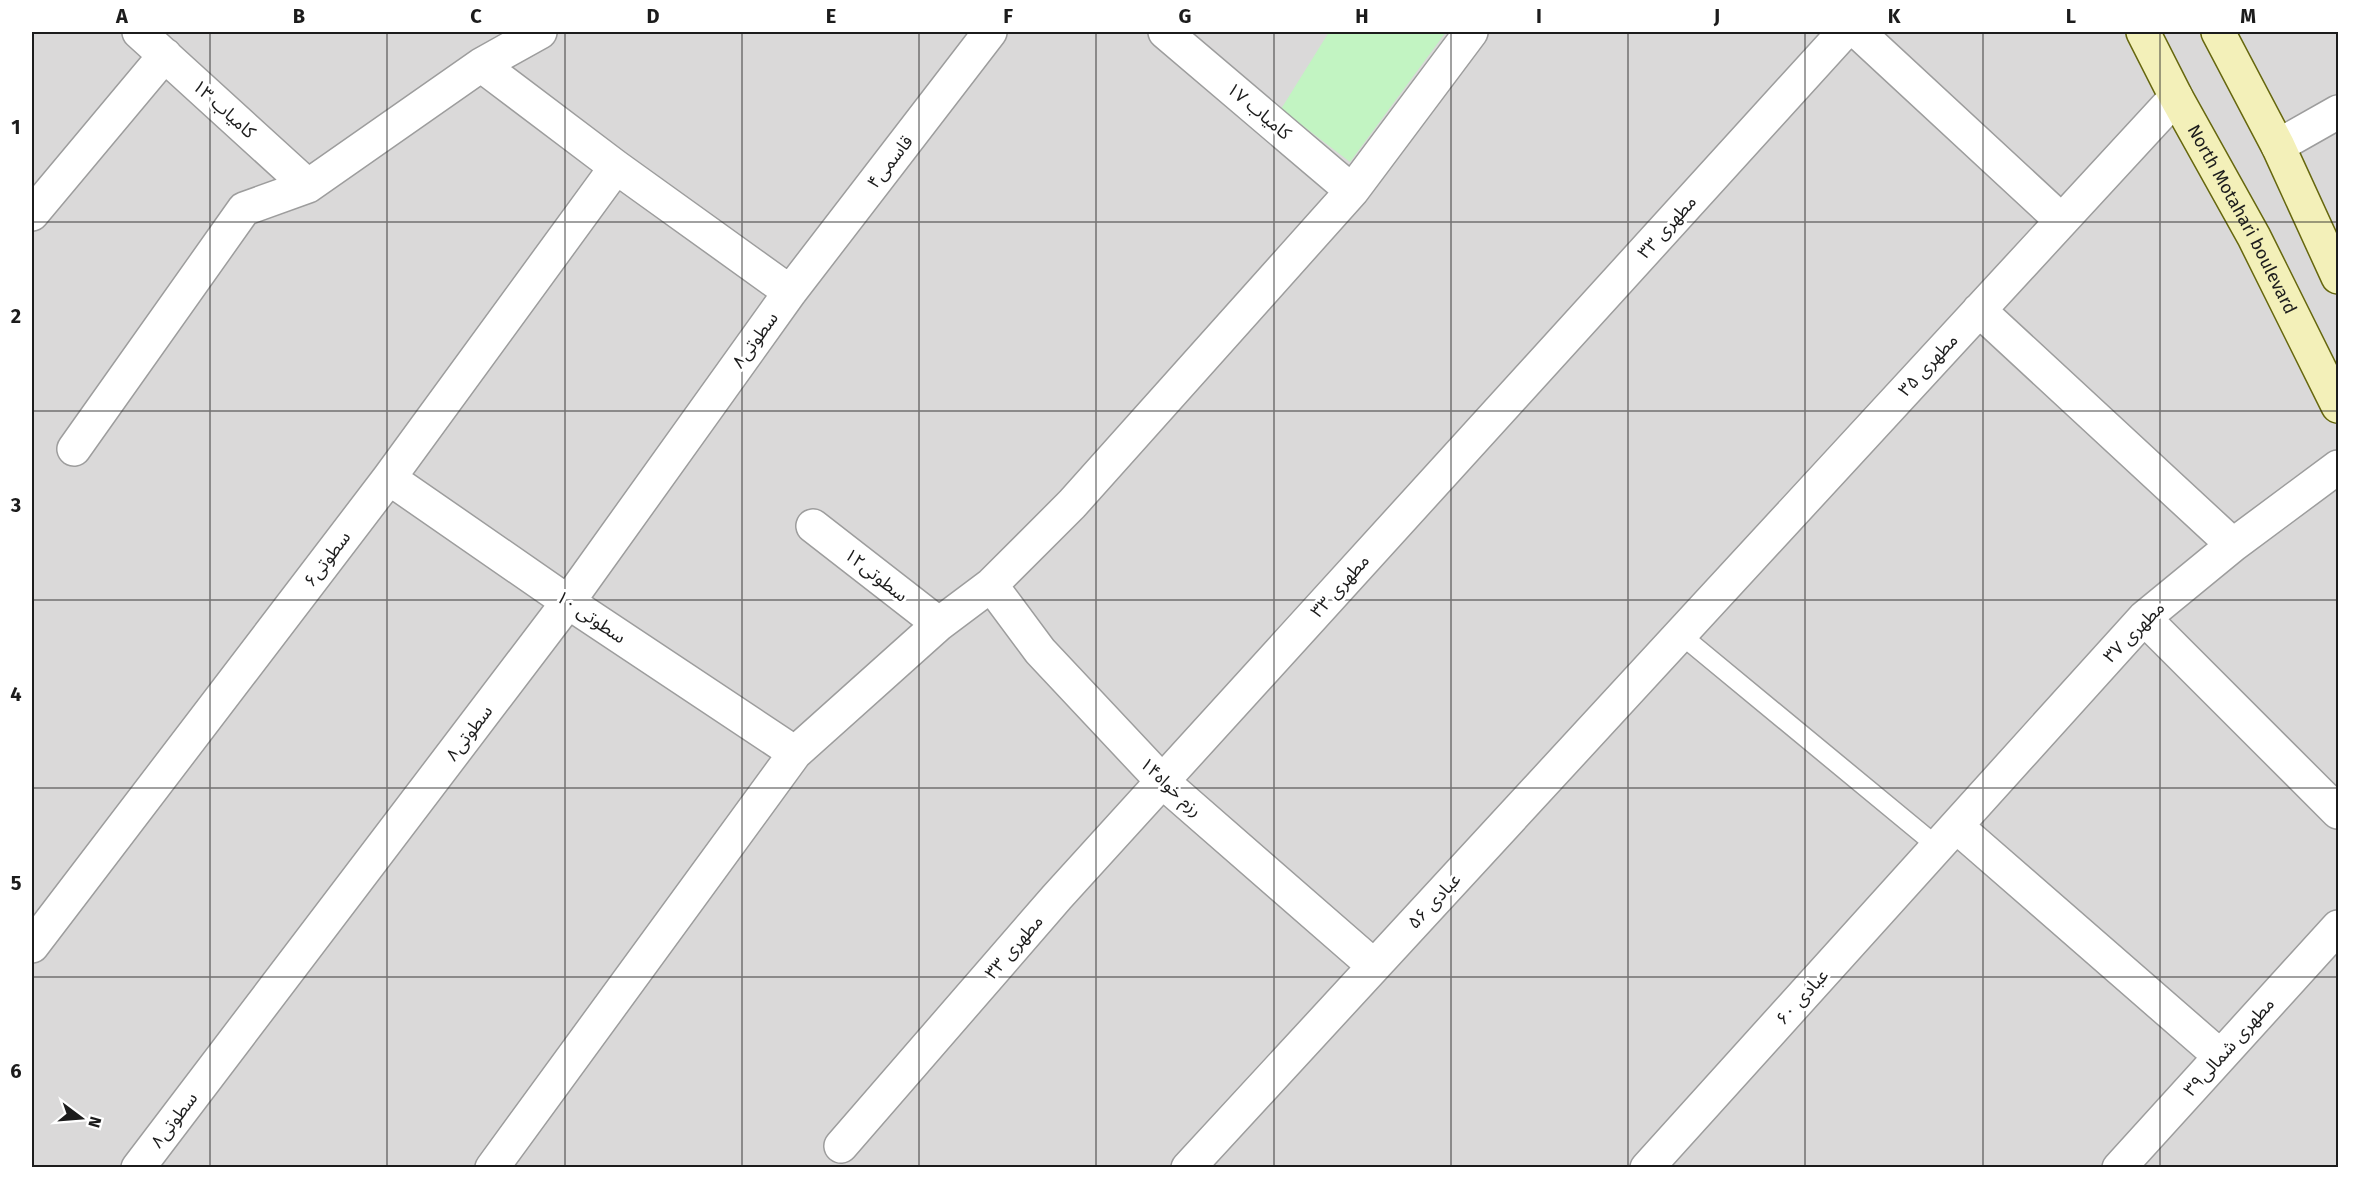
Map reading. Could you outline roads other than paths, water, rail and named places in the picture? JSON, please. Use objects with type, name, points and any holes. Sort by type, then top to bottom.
[{"type":"main road","name":"North Motahari boulevard","points":[[2143,32],[2176,97],[2254,237],[2338,406]]},
{"type":"main road","points":[[2218,32],[2278,146],[2338,277]]},
{"type":"street","name":"کامیاب ۱۳","points":[[140,32],[308,186]]},
{"type":"street","points":[[74,449],[244,209],[308,186],[481,65],[540,32]]},
{"type":"street","name":"قاسمی۴","points":[[790,292],[990,32]]},
{"type":"street","name":"کامیاب ۱۷","points":[[1165,32],[1352,191]]},
{"type":"street","points":[[492,1167],[795,753],[939,624],[991,585],[1072,504],[1352,191],[1471,32]]},
{"type":"street","name":"مطهری ۳۳","points":[[841,1146],[1057,897],[1844,32]]},
{"type":"street","points":[[1858,32],[2061,220]]},
{"type":"street","points":[[32,214],[165,55]]},
{"type":"street","points":[[481,65],[616,167],[790,292]]},
{"type":"street","name":"مطهری ۳۵","points":[[1680,634],[2176,97]]},
{"type":"street","points":[[2278,146],[2338,112]]},
{"type":"street","name":"سطوتی۶","points":[[32,946],[389,478],[616,167]]},
{"type":"street","name":"سطوتی۸","points":[[138,1167],[568,602],[790,292]]},
{"type":"street","points":[[1979,310],[2233,545]]},
{"type":"street","name":"مطهری ۳۷","points":[[1947,836],[2144,618],[2233,545],[2338,467]]},
{"type":"street","name":"سطوتی ۱۰","points":[[389,478],[568,602],[795,753]]},
{"type":"street","name":"سطوتی۱۲","points":[[813,526],[939,624]]},
{"type":"street","name":"رزم خواه۱۴","points":[[991,585],[1040,651],[1163,782],[1374,966]]},
{"type":"street","points":[[2144,618],[2338,812]]},
{"type":"street","name":"عبادی ۵۶","points":[[1188,1167],[1680,634]]},
{"type":"street","points":[[1947,836],[2220,1056]]},
{"type":"street","name":"عبادی ۶۰","points":[[1647,1167],[1947,836]]},
{"type":"street","name":"مطهری شمالی۳۹","points":[[2119,1167],[2338,927]]},
{"type":"lane","points":[[1680,634],[1947,836]]}]
